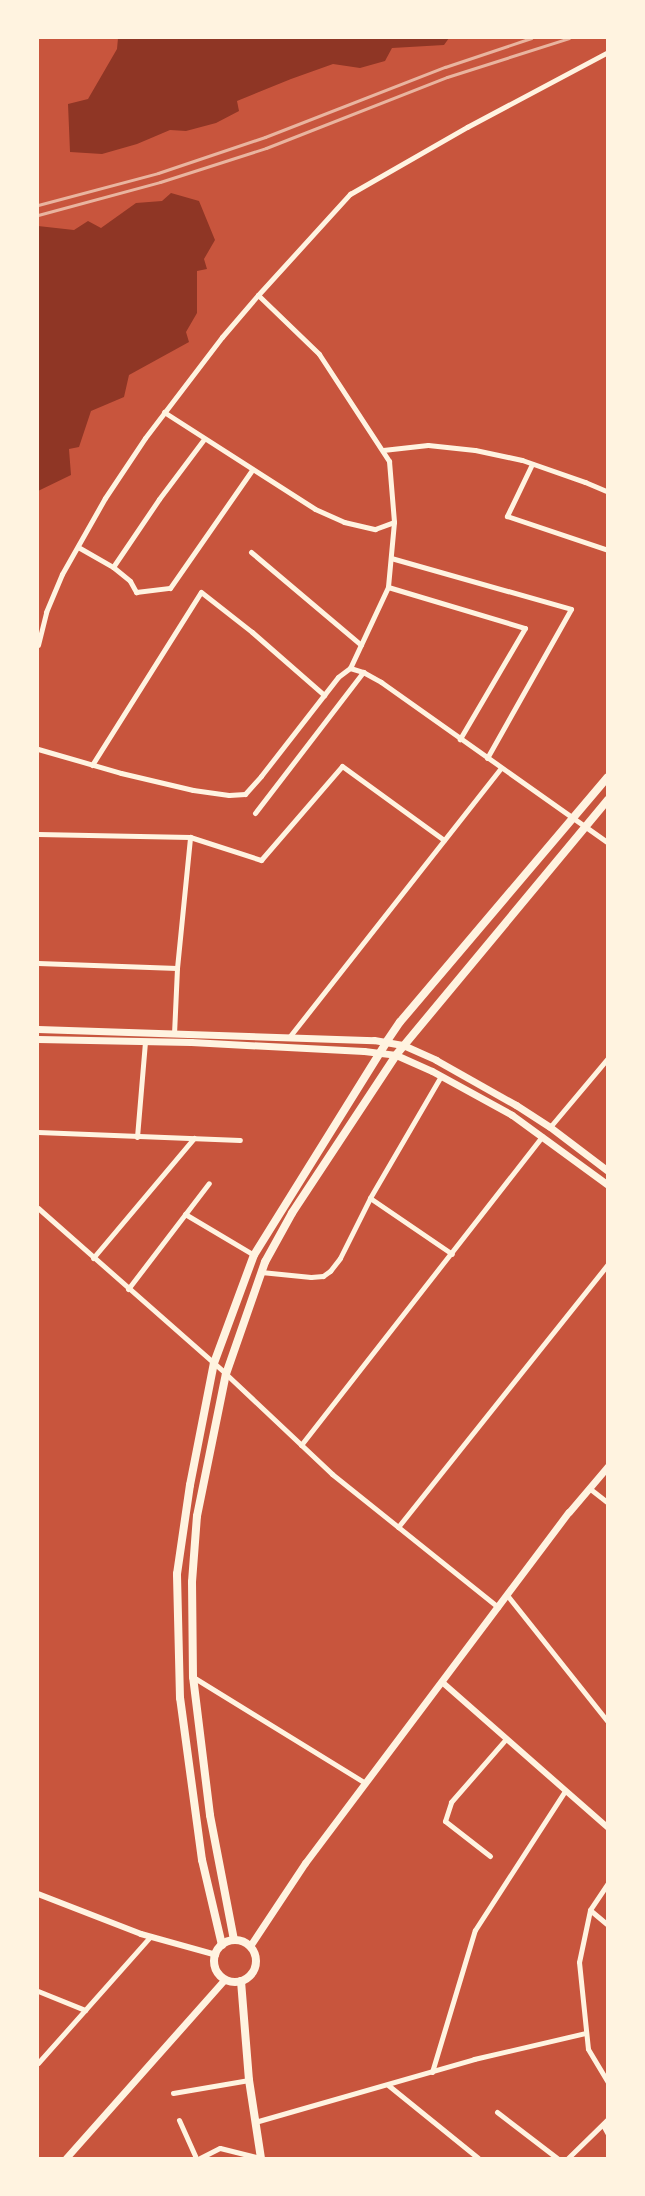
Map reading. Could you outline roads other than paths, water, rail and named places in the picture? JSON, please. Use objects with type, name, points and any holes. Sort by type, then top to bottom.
[{"type":"main road","points":[[222,1945],[202,1860],[180,1698],[177,1574],[190,1485],[214,1363],[254,1255],[386,1041],[400,1022],[608,777]]},
{"type":"main road","points":[[234,1940],[210,1815],[193,1677],[192,1582],[197,1516],[226,1374],[260,1272],[292,1213],[402,1045],[608,800]]},
{"type":"main road","points":[[38,1029],[290,1036],[386,1041],[402,1045],[500,1096],[550,1128],[608,1171]]},
{"type":"main road","points":[[38,1039],[145,1041],[380,1052],[396,1055],[441,1076],[512,1115],[608,1185]]},
{"type":"main road","points":[[250,1946],[305,1864],[365,1783],[498,1606],[608,1466]]},
{"type":"main road","points":[[234,1940],[250,1946],[254,1952],[256,1966],[247,1978],[241,1980],[225,1979],[216,1969],[216,1955],[222,1945],[234,1940]]},
{"type":"main road","points":[[66,2158],[225,1979]]},
{"type":"main road","points":[[241,1980],[249,2080],[261,2158]]},
{"type":"street","points":[[38,645],[46,612],[78,547],[105,498],[164,412],[222,337],[350,194],[475,123],[608,52]]},
{"type":"street","points":[[38,749],[92,765],[193,790],[229,795],[245,794],[338,676],[350,668],[388,587],[394,522],[389,460],[319,354],[258,295]]},
{"type":"street","points":[[164,412],[315,509],[344,522],[375,529],[394,522]]},
{"type":"street","points":[[113,568],[159,499],[204,439]]},
{"type":"street","points":[[383,450],[428,444],[475,450],[532,464],[608,492]]},
{"type":"street","points":[[532,464],[507,516],[608,550]]},
{"type":"street","points":[[78,547],[113,568],[130,581],[136,592],[170,588],[252,470]]},
{"type":"street","points":[[250,552],[361,645]]},
{"type":"street","points":[[391,558],[571,609],[486,758]]},
{"type":"street","points":[[388,587],[525,628],[460,738]]},
{"type":"street","points":[[92,765],[201,592],[252,632],[324,695]]},
{"type":"street","points":[[350,668],[363,672],[381,682],[608,843]]},
{"type":"street","points":[[256,813],[363,672]]},
{"type":"street","points":[[38,834],[190,837],[260,860],[342,766],[444,840]]},
{"type":"street","points":[[290,1036],[501,768]]},
{"type":"street","points":[[174,1034],[177,968],[190,837]]},
{"type":"street","points":[[38,963],[177,968]]},
{"type":"street","points":[[137,1137],[145,1041]]},
{"type":"street","points":[[550,1128],[608,1058]]},
{"type":"street","points":[[260,1272],[311,1278],[323,1276],[330,1271],[340,1258],[370,1198],[441,1076]]},
{"type":"street","points":[[38,1132],[240,1140]]},
{"type":"street","points":[[301,1445],[452,1254],[542,1136]]},
{"type":"street","points":[[93,1258],[194,1138]]},
{"type":"street","points":[[128,1289],[209,1183]]},
{"type":"street","points":[[370,1198],[452,1254]]},
{"type":"street","points":[[38,1208],[214,1363],[332,1474],[498,1606]]},
{"type":"street","points":[[185,1214],[254,1255]]},
{"type":"street","points":[[398,1527],[608,1264]]},
{"type":"street","points":[[589,1488],[608,1503]]},
{"type":"street","points":[[507,1595],[608,1722]]},
{"type":"street","points":[[193,1677],[365,1783]]},
{"type":"street","points":[[442,1682],[608,1828]]},
{"type":"street","points":[[490,1856],[445,1821],[452,1802],[506,1739]]},
{"type":"street","points":[[432,2072],[475,1930],[565,1791]]},
{"type":"street","points":[[608,1883],[590,1910],[579,1962],[588,2049],[608,2082]]},
{"type":"street","points":[[38,1894],[150,1937],[216,1955]]},
{"type":"street","points":[[590,1910],[608,1926]]},
{"type":"street","points":[[38,2063],[150,1937]]},
{"type":"street","points":[[38,1991],[85,2010]]},
{"type":"street","points":[[255,2122],[474,2059],[586,2033]]},
{"type":"street","points":[[173,2093],[249,2080]]},
{"type":"street","points":[[388,2085],[478,2158]]},
{"type":"street","points":[[497,2112],[557,2158]]},
{"type":"street","points":[[568,2158],[608,2119]]},
{"type":"street","points":[[179,2120],[198,2158],[220,2148],[261,2158]]},
{"type":"street","points":[[603,2124],[608,2134]]},
{"type":"railway","points":[[38,205],[158,173],[265,137],[445,67],[531,38]]},
{"type":"railway","points":[[38,215],[160,182],[266,148],[447,77],[569,38]]}]
